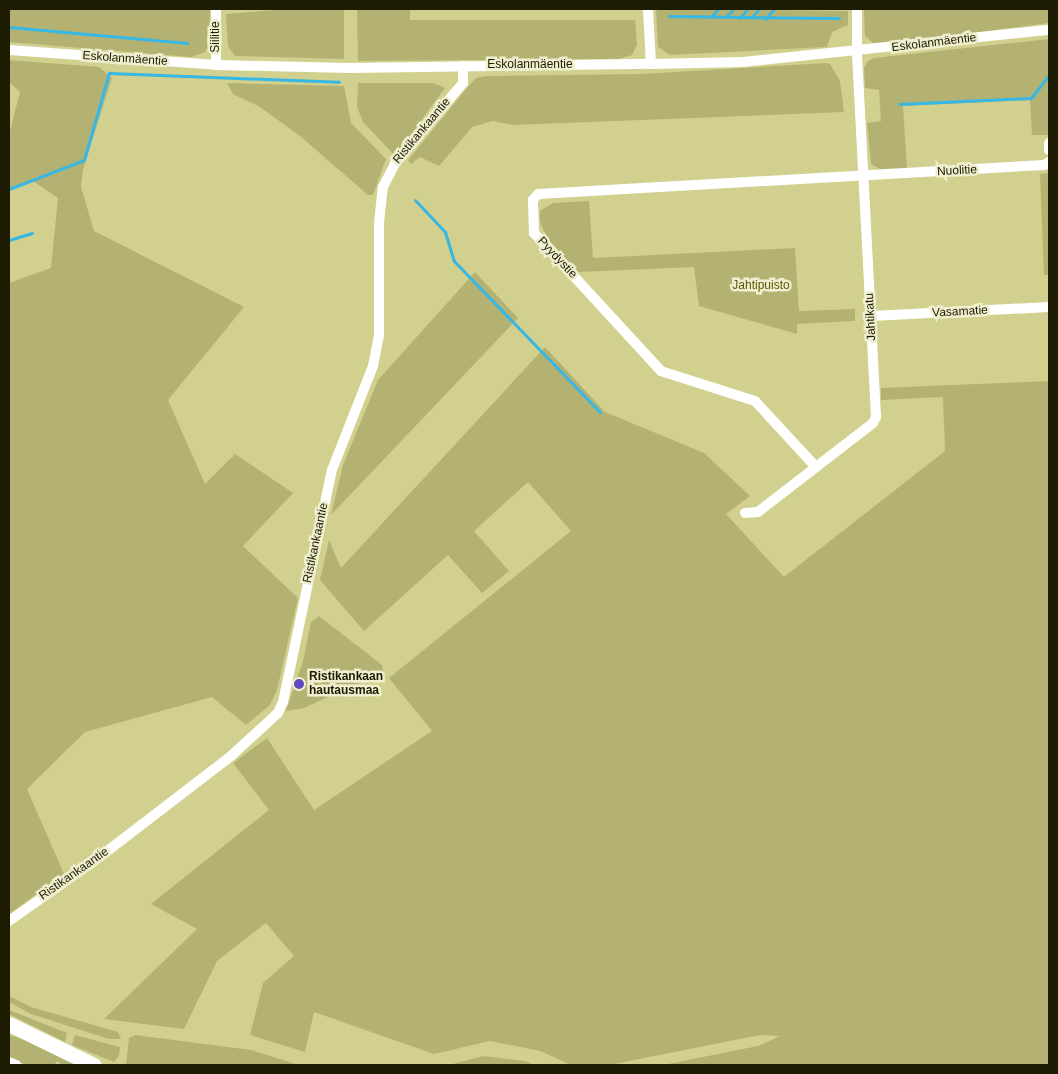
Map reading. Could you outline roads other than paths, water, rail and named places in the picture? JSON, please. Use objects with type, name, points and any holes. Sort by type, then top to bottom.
[{"type":"main road","points":[[9,1024],[94,1065]]},
{"type":"street","name":"Siilitie","points":[[216,9],[216,65]]},
{"type":"street","points":[[648,9],[651,64]]},
{"type":"street","name":"Jahtikatu","points":[[745,513],[758,512],[873,423],[876,417],[856,52],[857,9]]},
{"type":"street","name":"Eskolanmäentie","points":[[9,50],[216,65],[350,68],[651,64],[743,62],[856,52],[1049,30]]},
{"type":"street","name":"Ristikankaantie","points":[[9,921],[93,862],[231,756],[278,713],[283,702],[332,470],[373,366],[379,334],[379,223],[384,188],[395,163],[463,83],[463,66]]},
{"type":"street","points":[[1049,143],[1049,150]]},
{"type":"street","name":"Nuolitie","points":[[863,176],[1044,165],[1049,162]]},
{"type":"street","name":"Pyydystie","points":[[815,466],[755,401],[661,371],[534,233],[531,206],[538,194],[863,176]]},
{"type":"street","name":"Vasamatie","points":[[871,316],[1049,307]]},
{"type":"street","points":[[9,1062],[16,1065]]},
{"type":"waterway","points":[[712,16],[718,9]]},
{"type":"waterway","points":[[726,17],[733,9]]},
{"type":"waterway","points":[[740,18],[747,9]]},
{"type":"waterway","points":[[751,18],[759,9]]},
{"type":"waterway","points":[[765,19],[774,9]]},
{"type":"waterway","points":[[669,16],[839,18]]},
{"type":"waterway","points":[[9,27],[187,43]]},
{"type":"waterway","points":[[9,189],[84,160],[109,73],[339,82]]},
{"type":"waterway","points":[[899,104],[1031,98],[1049,75]]},
{"type":"waterway","points":[[415,200],[445,232],[454,261],[600,412]]},
{"type":"waterway","points":[[9,240],[32,233]]},
{"type":"place","name":"Ristikankaan hautausmaa","points":[[299,684]]},
{"type":"park label","name":"Jahtipuisto","points":[[761,286]]}]
